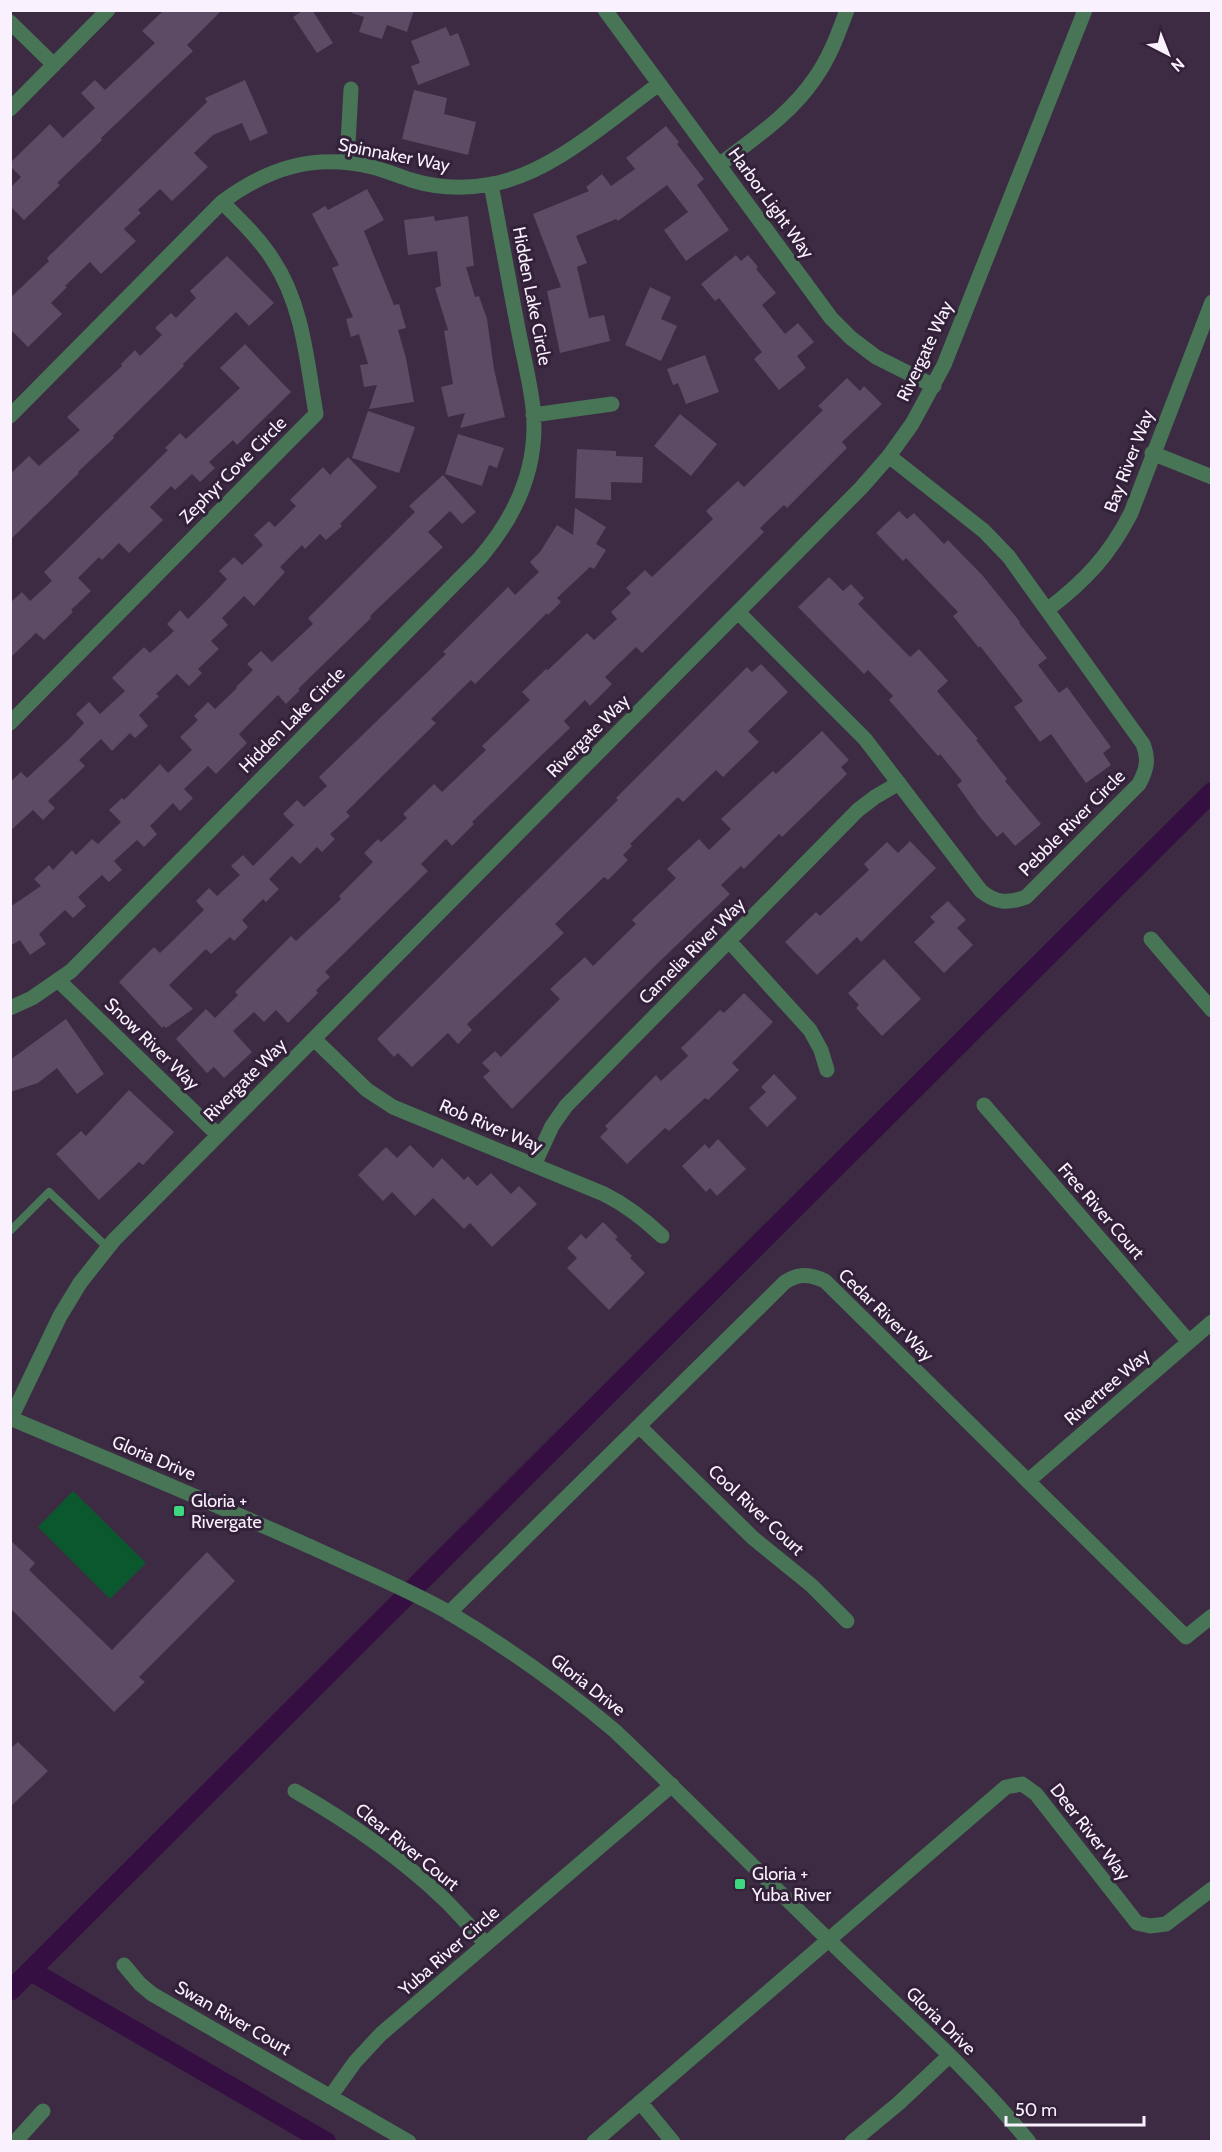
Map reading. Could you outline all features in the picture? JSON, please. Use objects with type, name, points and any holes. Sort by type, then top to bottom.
[{"type":"street","points":[[10,109],[108,10]]},
{"type":"street","name":"Harbor Light Way","points":[[605,10],[831,318],[851,338],[876,357],[934,386]]},
{"type":"street","points":[[719,165],[794,105],[815,78],[833,48],[847,10]]},
{"type":"street","name":"Rivergate Way","points":[[11,1418],[60,1316],[80,1283],[108,1248],[861,488],[889,456],[912,424],[944,366],[1085,10]]},
{"type":"street","points":[[10,22],[54,65]]},
{"type":"street","name":"Spinnaker Way","points":[[10,416],[222,202],[245,185],[271,172],[298,164],[326,161],[373,167],[412,180],[437,185],[465,187],[491,184],[534,171],[556,159],[659,84]]},
{"type":"street","points":[[347,162],[351,89]]},
{"type":"street","name":"Hidden Lake Circle","points":[[10,1008],[32,998],[59,981],[480,558],[495,541],[511,516],[523,490],[530,462],[533,415],[491,184]]},
{"type":"street","name":"Zephyr Cove Circle","points":[[10,723],[316,414],[299,318],[288,290],[275,262],[257,238],[222,202]]},
{"type":"street","name":"Bay River Way","points":[[1047,610],[1083,581],[1118,538],[1131,513],[1152,453],[1212,302]]},
{"type":"street","points":[[533,415],[612,404]]},
{"type":"street","points":[[1152,453],[1212,477]]},
{"type":"street","name":"Pebble River Circle","points":[[738,612],[865,740],[981,891],[990,898],[1002,902],[1014,902],[1026,897],[1139,784],[1148,762],[1143,744],[1009,557],[984,531],[889,456]]},
{"type":"street","name":"Camelia River Way","points":[[534,1165],[552,1126],[566,1106],[858,810],[874,797],[898,783]]},
{"type":"street","points":[[1151,939],[1212,1010]]},
{"type":"street","points":[[729,941],[810,1030],[821,1050],[827,1070]]},
{"type":"street","name":"Snow River Way","points":[[59,981],[218,1135]]},
{"type":"street","name":"Rob River Way","points":[[314,1039],[367,1090],[393,1107],[622,1203],[662,1236]]},
{"type":"street","name":"Free River Court","points":[[984,1105],[1189,1342]]},
{"type":"street","name":"Cedar River Way","points":[[449,1613],[785,1282],[801,1275],[813,1275],[825,1281],[1186,1637],[1212,1616]]},
{"type":"street","name":"Rivertree Way","points":[[1028,1481],[1212,1322]]},
{"type":"street","name":"Gloria Drive","points":[[11,1418],[264,1526],[388,1582],[449,1613],[519,1657],[578,1700],[615,1731],[672,1785],[1004,2110],[1029,2142]]},
{"type":"street","name":"Cool River Court","points":[[639,1426],[753,1538],[811,1586],[847,1621]]},
{"type":"street","name":"Deer River Way","points":[[828,1940],[1006,1787],[1022,1784],[1036,1794],[1137,1923],[1150,1926],[1166,1924],[1212,1889]]},
{"type":"street","name":"Yuba River Circle","points":[[330,2097],[355,2062],[381,2034],[672,1785]]},
{"type":"street","name":"Clear River Court","points":[[295,1791],[333,1813],[400,1861],[444,1900],[486,1944]]},
{"type":"street","points":[[594,2142],[828,1940]]},
{"type":"street","name":"Swan River Court","points":[[124,1965],[152,1994],[330,2097]]},
{"type":"street","points":[[852,2142],[899,2103],[949,2056]]},
{"type":"street","points":[[330,2097],[409,2142]]},
{"type":"street","points":[[640,2102],[673,2142]]},
{"type":"street","points":[[15,2142],[43,2110]]},
{"type":"lane","points":[[10,1231],[49,1192],[108,1248]]},
{"type":"green space","points":[[73,1491],[146,1563],[110,1599],[38,1527]]},
{"type":"building","points":[[164,10],[222,10],[187,45],[193,51],[101,138],[102,140],[57,183],[60,185],[24,220],[10,206],[10,188],[21,177],[10,166],[10,163],[50,124],[63,138],[95,108],[81,93],[95,80],[105,90],[155,43],[142,31]]},
{"type":"building","points":[[304,10],[312,10],[333,43],[317,53],[293,17]]},
{"type":"building","points":[[353,10],[414,10],[407,32],[387,25],[382,39],[359,32],[364,17],[352,13]]},
{"type":"building","points":[[446,27],[450,36],[458,33],[470,65],[418,85],[411,66],[420,63],[411,41]]},
{"type":"building","points":[[245,80],[268,133],[250,141],[242,123],[213,135],[194,153],[208,167],[172,201],[160,189],[138,210],[141,213],[124,229],[136,241],[101,274],[90,262],[65,286],[67,287],[51,303],[62,314],[28,347],[10,329],[10,298],[49,261],[47,258],[207,102],[205,98]]},
{"type":"building","points":[[414,90],[447,98],[444,114],[476,122],[468,155],[402,139]]},
{"type":"building","points":[[666,126],[704,179],[697,185],[729,230],[686,261],[664,230],[688,212],[667,185],[618,221],[616,219],[576,236],[587,263],[577,267],[589,318],[604,315],[610,341],[560,353],[547,291],[561,287],[533,214],[589,191],[586,187],[602,174],[611,186],[635,169],[626,158]]},
{"type":"building","points":[[367,189],[384,220],[364,231],[394,305],[399,304],[406,328],[398,330],[414,402],[369,409],[377,385],[364,387],[360,365],[368,364],[359,334],[351,337],[346,319],[353,317],[332,268],[339,265],[312,214],[325,206],[328,210]]},
{"type":"building","points":[[434,216],[435,221],[468,216],[474,266],[466,267],[475,297],[479,296],[487,319],[494,369],[505,417],[460,428],[465,413],[448,417],[441,387],[453,384],[444,331],[448,330],[435,288],[441,286],[437,251],[408,255],[404,220]]},
{"type":"building","points":[[736,255],[741,261],[748,255],[758,267],[756,269],[776,293],[762,305],[785,334],[798,323],[814,342],[797,356],[806,368],[779,390],[754,359],[762,352],[719,298],[715,301],[701,284]]},
{"type":"building","points":[[227,256],[274,303],[249,326],[236,312],[113,436],[114,438],[10,540],[10,474],[29,456],[39,466],[80,430],[67,417],[122,366],[121,364],[135,350],[140,356],[162,335],[155,328],[171,313],[176,318],[196,298],[190,291]]},
{"type":"building","points":[[650,287],[671,297],[661,319],[677,326],[661,361],[625,345]]},
{"type":"building","points":[[245,344],[291,392],[237,445],[233,440],[209,462],[215,468],[200,482],[192,474],[175,490],[171,486],[150,507],[163,520],[129,553],[119,543],[102,560],[99,557],[78,578],[91,591],[71,610],[73,612],[44,640],[36,633],[10,658],[10,603],[22,592],[30,601],[52,581],[44,572],[168,450],[165,448],[180,433],[186,439],[240,388],[220,368]]},
{"type":"building","points":[[705,355],[719,392],[686,404],[678,383],[673,385],[667,369]]},
{"type":"building","points":[[847,378],[860,391],[864,386],[882,404],[842,442],[847,448],[787,508],[784,505],[760,528],[764,532],[642,653],[636,647],[605,677],[612,684],[590,706],[585,700],[564,721],[570,728],[472,822],[474,824],[452,846],[446,839],[421,864],[428,871],[325,972],[330,977],[316,990],[318,993],[288,1023],[276,1010],[264,1022],[254,1012],[233,1031],[252,1052],[224,1078],[214,1067],[207,1073],[176,1039],[206,1009],[215,1018],[238,995],[235,992],[291,936],[296,941],[341,899],[339,896],[373,862],[364,853],[378,839],[381,842],[407,818],[403,814],[434,784],[442,792],[486,750],[482,746],[530,700],[522,692],[587,633],[594,640],[617,619],[611,612],[631,593],[626,588],[645,570],[652,577],[713,519],[706,511],[738,481],[744,487],[823,410],[818,406]]},
{"type":"building","points":[[368,411],[415,427],[399,473],[352,458]]},
{"type":"building","points":[[680,414],[717,444],[691,476],[654,446]]},
{"type":"building","points":[[458,434],[504,448],[497,468],[489,465],[482,486],[445,474]]},
{"type":"building","points":[[577,449],[616,451],[616,456],[643,457],[642,483],[611,482],[611,500],[575,498]]},
{"type":"building","points":[[348,457],[377,487],[340,524],[342,526],[326,540],[320,534],[305,549],[302,545],[280,567],[285,572],[254,606],[244,596],[222,618],[228,625],[211,641],[219,649],[198,669],[202,673],[189,686],[177,674],[156,694],[159,696],[139,715],[148,726],[135,738],[130,733],[112,751],[101,739],[79,760],[85,766],[48,801],[55,808],[43,820],[33,810],[10,831],[10,782],[21,772],[27,778],[69,739],[84,723],[76,714],[89,702],[100,714],[125,691],[112,678],[144,647],[150,653],[174,631],[167,624],[180,610],[188,619],[227,579],[219,571],[234,557],[242,565],[263,545],[254,535],[269,521],[275,527],[296,506],[290,500],[323,467],[330,475]]},
{"type":"building","points":[[443,475],[476,512],[462,524],[450,511],[428,532],[443,547],[370,616],[371,618],[298,689],[300,690],[286,704],[278,695],[239,734],[247,743],[216,774],[208,766],[184,789],[193,798],[180,811],[173,803],[150,826],[157,834],[144,847],[137,840],[114,861],[122,870],[109,882],[102,875],[78,897],[86,906],[73,918],[65,910],[39,934],[46,944],[30,955],[20,940],[10,946],[10,907],[41,886],[34,879],[49,865],[53,870],[72,850],[76,855],[92,839],[98,844],[121,822],[109,810],[122,798],[124,800],[160,764],[168,773],[192,750],[180,737],[198,720],[194,716],[208,702],[215,709],[237,688],[253,670],[247,664],[261,651],[272,662],[313,624],[308,618],[415,512],[409,506]]},
{"type":"building","points":[[575,508],[606,527],[596,544],[606,550],[594,569],[590,567],[557,598],[561,602],[548,615],[547,613],[475,684],[471,680],[431,719],[436,723],[346,812],[350,816],[330,834],[335,839],[322,852],[317,847],[300,864],[292,856],[269,879],[279,889],[266,902],[263,899],[242,920],[248,927],[234,941],[230,937],[211,954],[206,949],[169,985],[193,1009],[166,1028],[164,1026],[162,1028],[119,982],[154,947],[160,953],[204,910],[196,901],[209,888],[217,896],[240,875],[231,866],[243,855],[253,866],[294,825],[283,814],[297,800],[304,807],[327,786],[319,777],[446,654],[443,652],[508,587],[515,595],[539,572],[530,562],[540,552],[557,525],[573,535]]},
{"type":"building","points":[[899,511],[907,519],[914,513],[944,544],[948,540],[983,576],[1047,658],[1038,665],[1059,693],[1067,687],[1111,747],[1103,753],[1111,765],[1086,783],[1051,734],[1040,742],[1014,707],[1023,701],[953,616],[958,612],[906,558],[903,561],[876,533]]},
{"type":"building","points":[[829,577],[843,591],[851,584],[864,598],[858,604],[910,657],[919,649],[948,681],[937,691],[978,739],[976,740],[1007,779],[1005,781],[1041,824],[1015,846],[1003,832],[997,837],[980,817],[957,785],[962,781],[889,700],[893,696],[868,670],[864,674],[798,607]]},
{"type":"building","points":[[761,664],[788,692],[748,731],[759,742],[723,777],[716,770],[683,802],[678,797],[630,844],[632,846],[623,855],[628,860],[608,880],[604,877],[555,924],[564,933],[467,1024],[472,1030],[458,1044],[448,1033],[412,1067],[398,1053],[394,1057],[377,1039],[618,800],[616,798],[747,667],[752,672]]},
{"type":"building","points":[[822,731],[849,760],[841,767],[847,774],[782,837],[779,834],[744,869],[741,866],[721,885],[730,894],[512,1109],[483,1077],[490,1071],[482,1063],[495,1051],[501,1057],[560,999],[550,989],[585,957],[593,966],[636,924],[632,920],[676,878],[667,869],[699,839],[709,850],[731,829],[721,819],[773,771],[776,774]]},
{"type":"building","points":[[910,841],[936,868],[861,942],[857,937],[817,975],[785,942],[816,912],[820,916],[869,870],[864,864],[887,842],[898,853]]},
{"type":"building","points":[[948,901],[966,920],[957,928],[973,945],[944,973],[914,942],[935,922],[930,917]]},
{"type":"building","points":[[884,959],[921,999],[882,1036],[856,1008],[859,1005],[848,993]]},
{"type":"building","points":[[744,993],[773,1022],[732,1063],[739,1070],[708,1100],[705,1098],[669,1131],[665,1128],[627,1164],[600,1137],[608,1129],[605,1126],[656,1075],[661,1081],[688,1056],[681,1048],[720,1010],[724,1013]]},
{"type":"building","points":[[66,1019],[104,1074],[77,1094],[57,1068],[38,1083],[10,1092],[10,1060]]},
{"type":"building","points":[[774,1074],[797,1098],[767,1127],[749,1108],[766,1092],[761,1087]]},
{"type":"building","points":[[129,1090],[174,1132],[143,1165],[139,1162],[99,1200],[56,1154],[81,1131],[86,1136]]},
{"type":"building","points":[[718,1139],[746,1169],[717,1196],[710,1188],[706,1192],[682,1166],[705,1144],[709,1149]]},
{"type":"building","points":[[410,1145],[433,1168],[442,1158],[464,1180],[468,1176],[477,1186],[491,1173],[511,1194],[519,1186],[537,1204],[492,1247],[470,1223],[464,1229],[433,1198],[415,1216],[392,1192],[383,1201],[358,1175],[386,1147],[397,1158]]},
{"type":"building","points":[[603,1222],[618,1237],[615,1239],[632,1256],[630,1258],[645,1273],[609,1310],[567,1268],[577,1258],[567,1248],[581,1234],[586,1239]]},
{"type":"building","points":[[10,1540],[35,1563],[29,1570],[112,1650],[207,1552],[235,1581],[139,1677],[145,1682],[114,1712],[10,1608]]},
{"type":"building","points":[[18,1742],[48,1771],[10,1807],[10,1749]]},
{"type":"waterway","points":[[10,1991],[1212,792]]},
{"type":"waterway","points":[[31,1971],[326,2142]]},
{"type":"place","name":"Gloria + Rivergate","points":[[179,1511]]},
{"type":"place","name":"Gloria + Yuba River","points":[[740,1884]]}]
